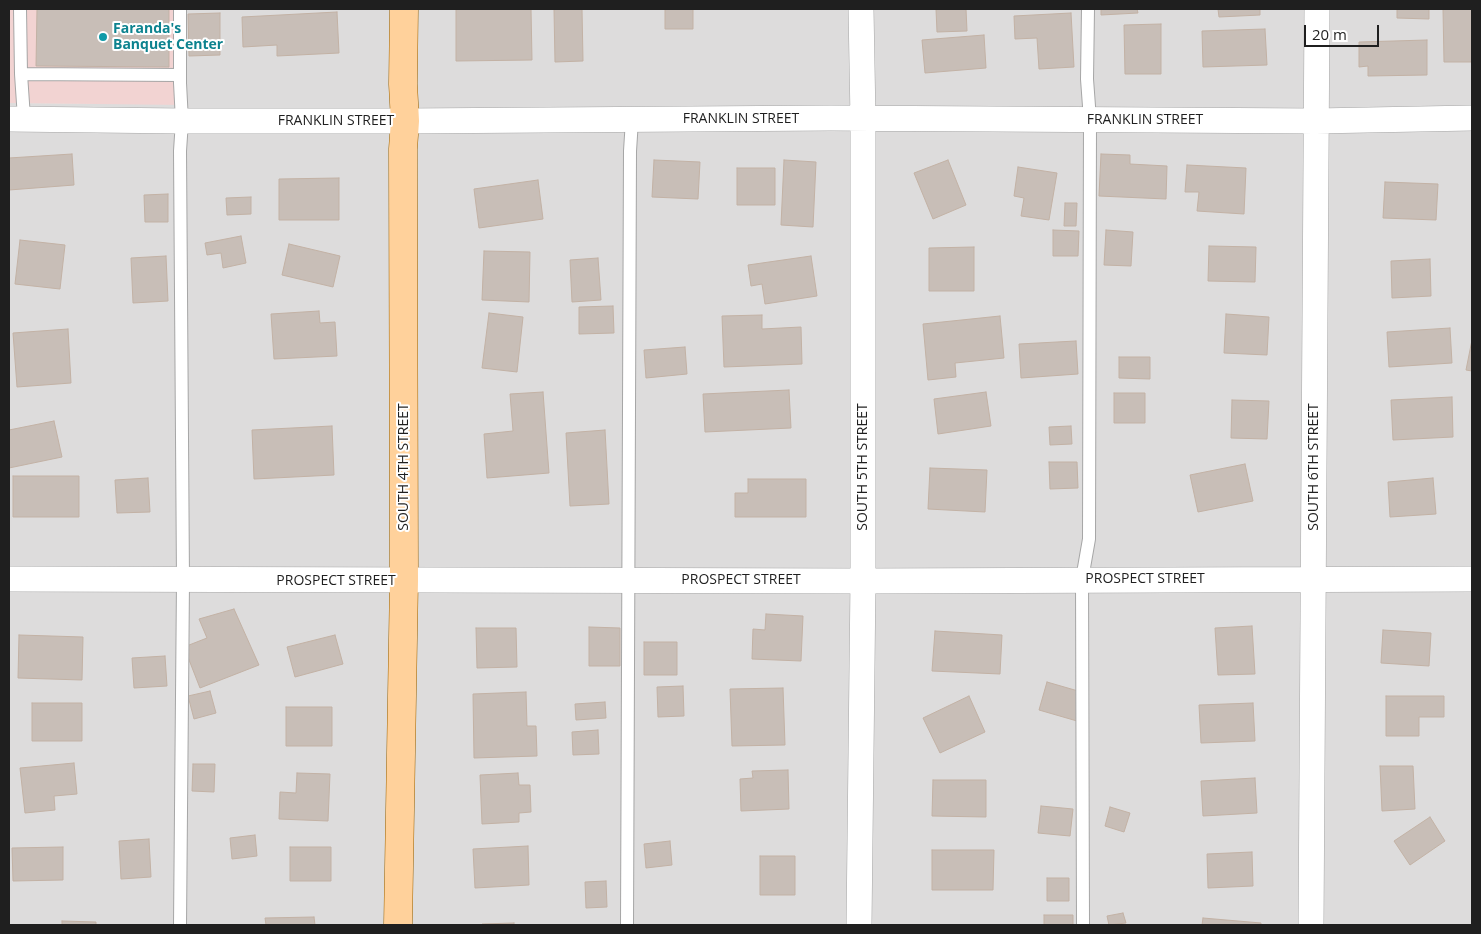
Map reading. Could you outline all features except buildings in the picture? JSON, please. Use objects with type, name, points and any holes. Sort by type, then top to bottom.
[{"type":"main road","name":"SOUTH 4TH STREET","points":[[398,925],[404,581],[404,9]]},
{"type":"street","name":"SOUTH 5TH STREET","points":[[859,925],[863,581],[863,119],[861,9]]},
{"type":"street","name":"SOUTH 6TH STREET","points":[[1312,925],[1317,9]]},
{"type":"street","name":"FRANKLIN STREET","points":[[16,119],[405,122],[863,119],[1316,121],[1472,118]]},
{"type":"street","name":"PROSPECT STREET","points":[[9,579],[404,581],[1472,579]]},
{"type":"lane","points":[[16,119],[21,74],[20,9]]},
{"type":"lane","points":[[180,9],[183,580],[180,925]]},
{"type":"lane","points":[[1083,925],[1082,579],[1088,539],[1090,120],[1087,79],[1088,9]]},
{"type":"lane","points":[[21,74],[180,75]]},
{"type":"lane","points":[[627,925],[630,151],[632,120]]},
{"type":"shaded area","points":[[9,9],[183,9],[185,105],[9,103]]},
{"type":"shaded area","points":[[182,9],[1472,9],[1472,925],[9,925],[9,103],[185,104]]},
{"type":"place","name":"Faranda's Banquet Center","points":[[103,37]]}]
